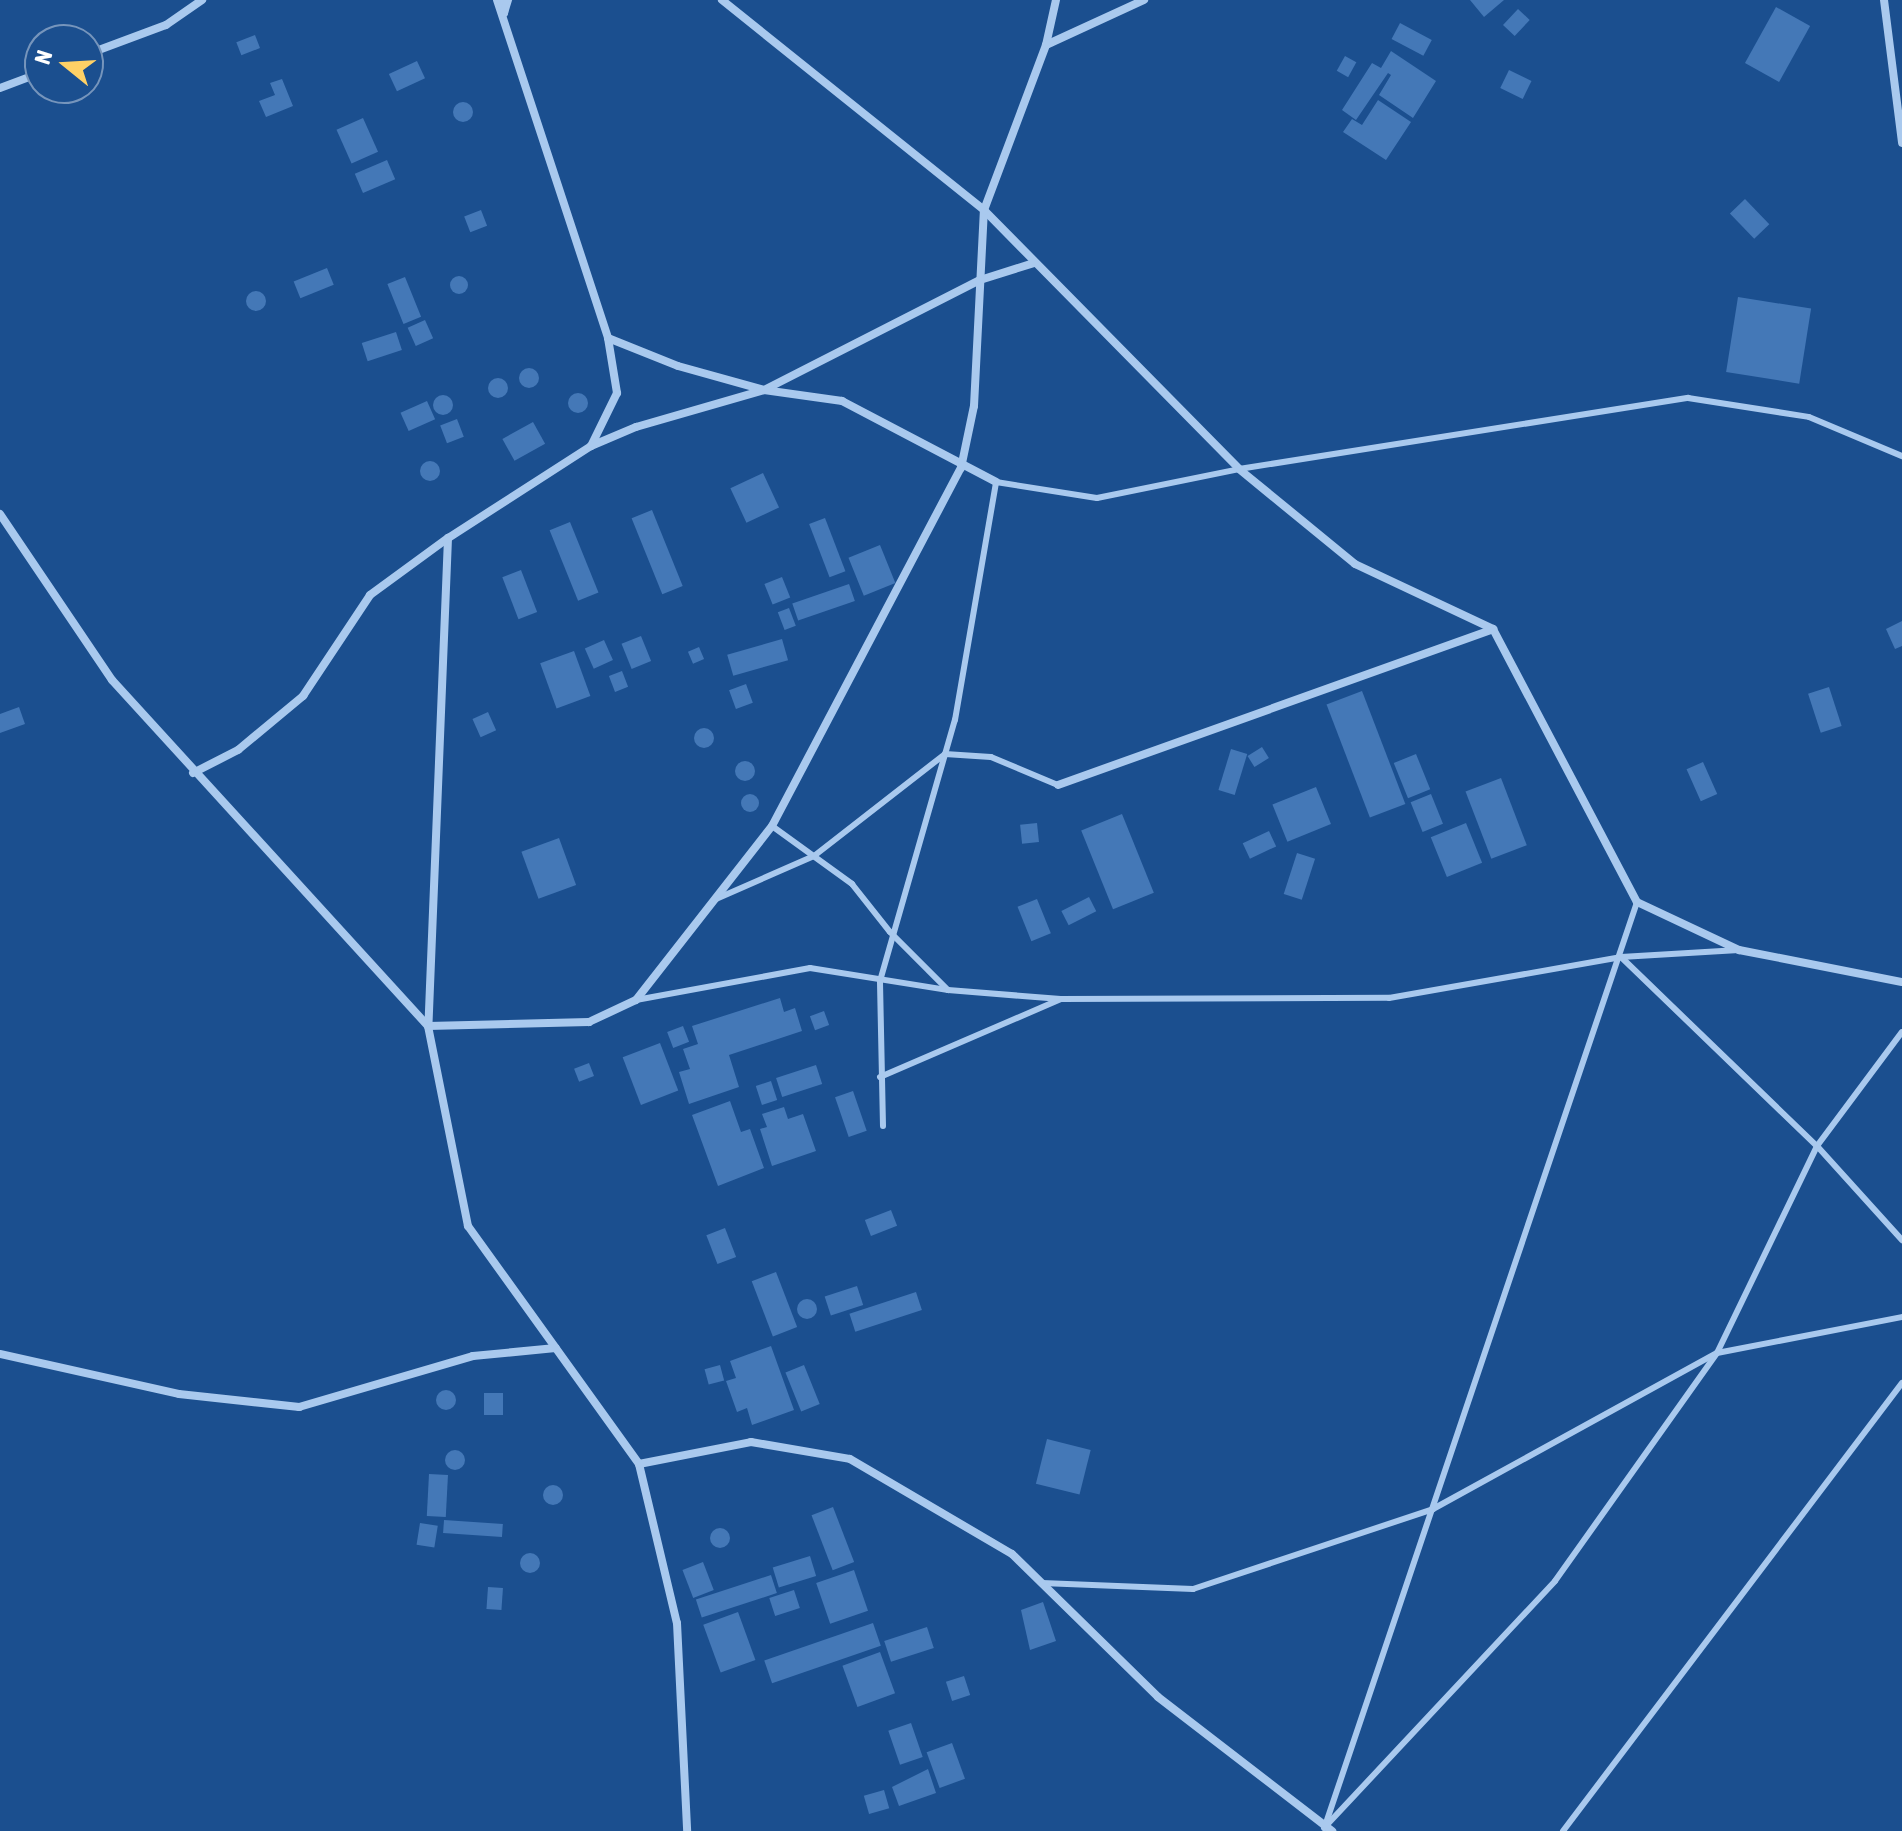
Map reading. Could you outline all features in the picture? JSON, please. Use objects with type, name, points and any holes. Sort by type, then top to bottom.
[{"type":"street","points":[[104,48],[166,25],[202,0]]},
{"type":"street","points":[[497,0],[504,13],[608,338],[617,393],[591,446]]},
{"type":"street","points":[[504,13],[507,0]]},
{"type":"street","points":[[722,0],[984,210],[1239,469],[1355,564],[1493,629],[1637,902],[1739,950],[1902,982]]},
{"type":"street","points":[[0,514],[112,680],[193,773],[428,1026],[589,1022],[636,1000],[772,826],[961,468],[974,406],[984,210],[1046,45],[1056,0]]},
{"type":"street","points":[[1046,45],[1144,0]]},
{"type":"street","points":[[1884,0],[1902,143]]},
{"type":"street","points":[[0,88],[24,79]]},
{"type":"street","points":[[193,773],[238,750],[303,696],[370,595],[448,538],[591,446],[636,427],[764,390],[980,280],[1034,263]]},
{"type":"street","points":[[608,338],[678,366],[764,390],[842,401],[961,468],[996,482]]},
{"type":"street","points":[[448,538],[428,1026],[468,1226],[639,1464],[677,1623],[687,1831]]},
{"type":"street","points":[[1058,785],[1493,629]]},
{"type":"street","points":[[0,1354],[179,1394],[299,1407],[473,1356],[556,1348]]},
{"type":"street","points":[[639,1464],[751,1442],[850,1459],[1012,1554],[1158,1697],[1326,1830]]},
{"type":"lane","points":[[883,1126],[880,981],[890,932],[945,754],[996,482],[1097,498],[1239,469],[1688,398],[1809,417],[1902,456]]},
{"type":"lane","points":[[716,899],[814,856],[945,754],[991,757],[1058,785]]},
{"type":"lane","points":[[772,826],[852,884],[890,932],[948,990]]},
{"type":"lane","points":[[1326,1830],[1637,902]]},
{"type":"lane","points":[[636,1000],[810,968],[948,990],[1061,999],[1389,998],[1621,957],[1739,950]]},
{"type":"lane","points":[[1621,957],[1817,1146],[1902,1240]]},
{"type":"lane","points":[[880,1077],[1061,999]]},
{"type":"lane","points":[[1326,1830],[1555,1581],[1717,1353],[1817,1146],[1902,1032]]},
{"type":"lane","points":[[1042,1583],[1193,1589],[1433,1509],[1717,1353],[1902,1317]]},
{"type":"lane","points":[[1563,1831],[1902,1383]]},
{"type":"building","points":[[1470,0],[1504,0],[1484,17]]},
{"type":"building","points":[[1776,7],[1810,26],[1779,82],[1745,63]]},
{"type":"building","points":[[1518,9],[1530,20],[1515,36],[1503,25]]},
{"type":"building","points":[[1400,23],[1432,40],[1423,56],[1392,39]]},
{"type":"building","points":[[255,35],[260,48],[241,55],[236,42]]},
{"type":"building","points":[[1391,51],[1436,81],[1413,118],[1379,95],[1391,75],[1388,73],[1356,120],[1342,110],[1372,63],[1381,68]]},
{"type":"building","points":[[1345,56],[1356,62],[1348,77],[1337,71]]},
{"type":"building","points":[[417,61],[425,78],[397,91],[389,74]]},
{"type":"building","points":[[1509,70],[1531,81],[1523,99],[1500,88]]},
{"type":"building","points":[[282,79],[293,106],[266,117],[259,101],[275,95],[270,83]]},
{"type":"building","points":[[1378,100],[1411,122],[1386,160],[1343,132],[1352,119],[1362,125]]},
{"type":"building","points":[[463,102],[470,105],[473,112],[470,119],[463,122],[456,119],[453,112],[456,105]]},
{"type":"building","points":[[363,118],[378,152],[352,164],[337,130]]},
{"type":"building","points":[[387,160],[395,179],[363,193],[355,174]]},
{"type":"building","points":[[1745,199],[1769,224],[1754,239],[1730,214]]},
{"type":"building","points":[[481,210],[487,226],[470,232],[464,216]]},
{"type":"building","points":[[327,268],[334,285],[300,298],[294,281]]},
{"type":"building","points":[[455,276],[463,276],[468,285],[466,292],[455,294],[450,289],[450,281]]},
{"type":"building","points":[[405,277],[421,317],[403,324],[387,284]]},
{"type":"building","points":[[256,291],[263,294],[266,301],[263,308],[256,311],[249,308],[246,301],[249,294]]},
{"type":"building","points":[[1738,297],[1811,309],[1799,384],[1726,372]]},
{"type":"building","points":[[425,320],[433,338],[416,346],[408,328]]},
{"type":"building","points":[[396,332],[402,350],[368,361],[362,343]]},
{"type":"building","points":[[529,368],[536,371],[539,378],[536,385],[529,388],[522,385],[519,378],[522,371]]},
{"type":"building","points":[[498,378],[505,381],[508,388],[505,395],[498,398],[491,395],[488,388],[491,381]]},
{"type":"building","points":[[578,393],[585,396],[588,403],[585,410],[578,413],[571,410],[568,403],[571,396]]},
{"type":"building","points":[[443,395],[450,398],[453,405],[450,412],[443,415],[436,412],[433,405],[436,398]]},
{"type":"building","points":[[427,401],[435,419],[409,431],[401,413]]},
{"type":"building","points":[[457,419],[464,437],[447,443],[440,425]]},
{"type":"building","points":[[533,422],[545,444],[515,461],[502,439]]},
{"type":"building","points":[[430,461],[437,464],[440,471],[437,478],[430,481],[423,478],[420,471],[423,464]]},
{"type":"building","points":[[763,473],[779,507],[746,523],[730,488]]},
{"type":"building","points":[[652,510],[683,586],[662,594],[632,518]]},
{"type":"building","points":[[825,518],[845,571],[830,577],[809,524]]},
{"type":"building","points":[[570,522],[598,592],[578,601],[550,530]]},
{"type":"building","points":[[880,545],[895,583],[864,596],[848,558]]},
{"type":"building","points":[[521,570],[537,612],[518,619],[502,577]]},
{"type":"building","points":[[782,577],[790,597],[773,605],[764,584]]},
{"type":"building","points":[[849,584],[855,601],[798,621],[792,604]]},
{"type":"building","points":[[789,608],[796,626],[785,630],[778,612]]},
{"type":"building","points":[[1902,621],[1902,646],[1895,649],[1886,629]]},
{"type":"building","points":[[641,636],[651,661],[632,669],[622,644]]},
{"type":"building","points":[[782,639],[788,660],[733,676],[727,655]]},
{"type":"building","points":[[604,640],[613,660],[594,669],[585,649]]},
{"type":"building","points":[[699,647],[704,659],[693,664],[688,652]]},
{"type":"building","points":[[574,651],[590,696],[557,708],[540,663]]},
{"type":"building","points":[[622,671],[628,687],[615,692],[609,676]]},
{"type":"building","points":[[746,684],[753,703],[736,709],[729,690]]},
{"type":"building","points":[[1829,687],[1842,726],[1821,733],[1808,694]]},
{"type":"building","points":[[1362,691],[1405,804],[1370,818],[1327,705]]},
{"type":"building","points":[[19,707],[25,724],[0,733],[0,714]]},
{"type":"building","points":[[488,712],[496,730],[481,737],[472,719]]},
{"type":"building","points":[[704,728],[711,731],[714,738],[711,745],[704,748],[697,745],[694,738],[697,731]]},
{"type":"building","points":[[1262,747],[1269,758],[1254,767],[1248,756]]},
{"type":"building","points":[[1231,749],[1247,754],[1235,795],[1218,790]]},
{"type":"building","points":[[1416,754],[1430,789],[1408,798],[1394,763]]},
{"type":"building","points":[[745,761],[752,764],[755,771],[752,778],[745,781],[738,778],[735,771],[738,764]]},
{"type":"building","points":[[1703,762],[1717,794],[1701,801],[1687,769]]},
{"type":"building","points":[[1501,778],[1527,845],[1491,859],[1466,792]]},
{"type":"building","points":[[1316,787],[1331,824],[1287,842],[1272,805]]},
{"type":"building","points":[[746,794],[754,794],[759,803],[757,810],[746,812],[741,807],[741,799]]},
{"type":"building","points":[[1431,794],[1443,824],[1423,832],[1411,802]]},
{"type":"building","points":[[1122,814],[1154,893],[1113,909],[1081,830]]},
{"type":"building","points":[[1037,823],[1039,842],[1022,844],[1020,825]]},
{"type":"building","points":[[1466,823],[1482,863],[1447,877],[1431,837]]},
{"type":"building","points":[[1269,831],[1276,846],[1250,859],[1243,843]]},
{"type":"building","points":[[559,838],[576,885],[539,899],[521,852]]},
{"type":"building","points":[[1297,853],[1315,859],[1302,900],[1284,894]]},
{"type":"building","points":[[1089,897],[1096,911],[1069,925],[1061,911]]},
{"type":"building","points":[[1037,899],[1051,933],[1031,941],[1018,907]]},
{"type":"building","points":[[780,998],[784,1012],[795,1008],[802,1031],[729,1055],[739,1087],[689,1104],[679,1072],[690,1069],[683,1049],[698,1044],[692,1026]]},
{"type":"building","points":[[824,1011],[829,1025],[815,1030],[810,1016]]},
{"type":"building","points":[[683,1026],[689,1042],[673,1048],[667,1032]]},
{"type":"building","points":[[660,1043],[678,1091],[641,1105],[623,1057]]},
{"type":"building","points":[[589,1063],[594,1076],[579,1082],[574,1069]]},
{"type":"building","points":[[816,1065],[822,1084],[782,1097],[776,1078]]},
{"type":"building","points":[[771,1081],[777,1100],[762,1105],[756,1086]]},
{"type":"building","points":[[853,1091],[867,1131],[849,1137],[835,1097]]},
{"type":"building","points":[[730,1101],[741,1132],[750,1129],[764,1168],[718,1186],[692,1115]]},
{"type":"building","points":[[784,1107],[788,1119],[803,1114],[816,1151],[772,1166],[760,1129],[767,1127],[762,1114]]},
{"type":"building","points":[[891,1210],[897,1226],[871,1236],[865,1220]]},
{"type":"building","points":[[725,1228],[736,1257],[717,1264],[706,1235]]},
{"type":"building","points":[[776,1272],[797,1327],[773,1336],[752,1281]]},
{"type":"building","points":[[857,1286],[863,1305],[831,1316],[825,1297]]},
{"type":"building","points":[[916,1292],[922,1310],[855,1332],[849,1314]]},
{"type":"building","points":[[807,1299],[814,1302],[817,1309],[814,1316],[807,1319],[800,1316],[797,1309],[800,1302]]},
{"type":"building","points":[[771,1346],[794,1410],[752,1425],[747,1408],[737,1412],[726,1381],[736,1378],[730,1361]]},
{"type":"building","points":[[720,1365],[724,1380],[709,1385],[705,1369]]},
{"type":"building","points":[[804,1365],[820,1404],[801,1411],[785,1372]]},
{"type":"building","points":[[446,1390],[453,1393],[456,1400],[453,1407],[446,1410],[439,1407],[436,1400],[439,1393]]},
{"type":"building","points":[[484,1393],[503,1393],[503,1415],[484,1415]]},
{"type":"building","points":[[1047,1439],[1091,1450],[1080,1495],[1036,1484]]},
{"type":"building","points":[[455,1450],[462,1453],[465,1460],[462,1467],[455,1470],[448,1467],[445,1460],[448,1453]]},
{"type":"building","points":[[429,1474],[448,1475],[446,1517],[427,1516]]},
{"type":"building","points":[[553,1485],[560,1488],[563,1495],[560,1502],[553,1505],[546,1502],[543,1495],[546,1488]]},
{"type":"building","points":[[833,1507],[854,1562],[833,1570],[812,1515]]},
{"type":"building","points":[[444,1520],[503,1524],[502,1537],[443,1533]]},
{"type":"building","points":[[420,1523],[438,1526],[434,1548],[417,1545]]},
{"type":"building","points":[[720,1528],[727,1531],[730,1538],[727,1545],[720,1548],[713,1545],[710,1538],[713,1531]]},
{"type":"building","points":[[530,1553],[537,1556],[540,1563],[537,1570],[530,1573],[523,1570],[520,1563],[523,1556]]},
{"type":"building","points":[[810,1556],[816,1576],[779,1587],[773,1567]]},
{"type":"building","points":[[703,1562],[714,1590],[693,1598],[682,1570]]},
{"type":"building","points":[[854,1570],[868,1611],[830,1624],[816,1583]]},
{"type":"building","points":[[771,1575],[777,1593],[702,1617],[696,1599]]},
{"type":"building","points":[[488,1587],[503,1588],[501,1610],[486,1609]]},
{"type":"building","points":[[794,1590],[800,1608],[775,1616],[769,1598]]},
{"type":"building","points":[[1043,1602],[1056,1641],[1030,1650],[1021,1610]]},
{"type":"building","points":[[738,1612],[755,1660],[721,1673],[703,1625]]},
{"type":"building","points":[[873,1623],[881,1646],[772,1683],[764,1660]]},
{"type":"building","points":[[927,1627],[934,1648],[891,1662],[884,1641]]},
{"type":"building","points":[[880,1652],[895,1693],[857,1707],[842,1666]]},
{"type":"building","points":[[964,1676],[970,1695],[952,1701],[946,1682]]},
{"type":"building","points":[[911,1723],[923,1757],[900,1765],[888,1731]]},
{"type":"building","points":[[952,1743],[965,1779],[940,1788],[927,1752]]},
{"type":"building","points":[[928,1769],[936,1793],[899,1806],[892,1787]]},
{"type":"building","points":[[884,1790],[889,1808],[869,1814],[864,1796]]}]
